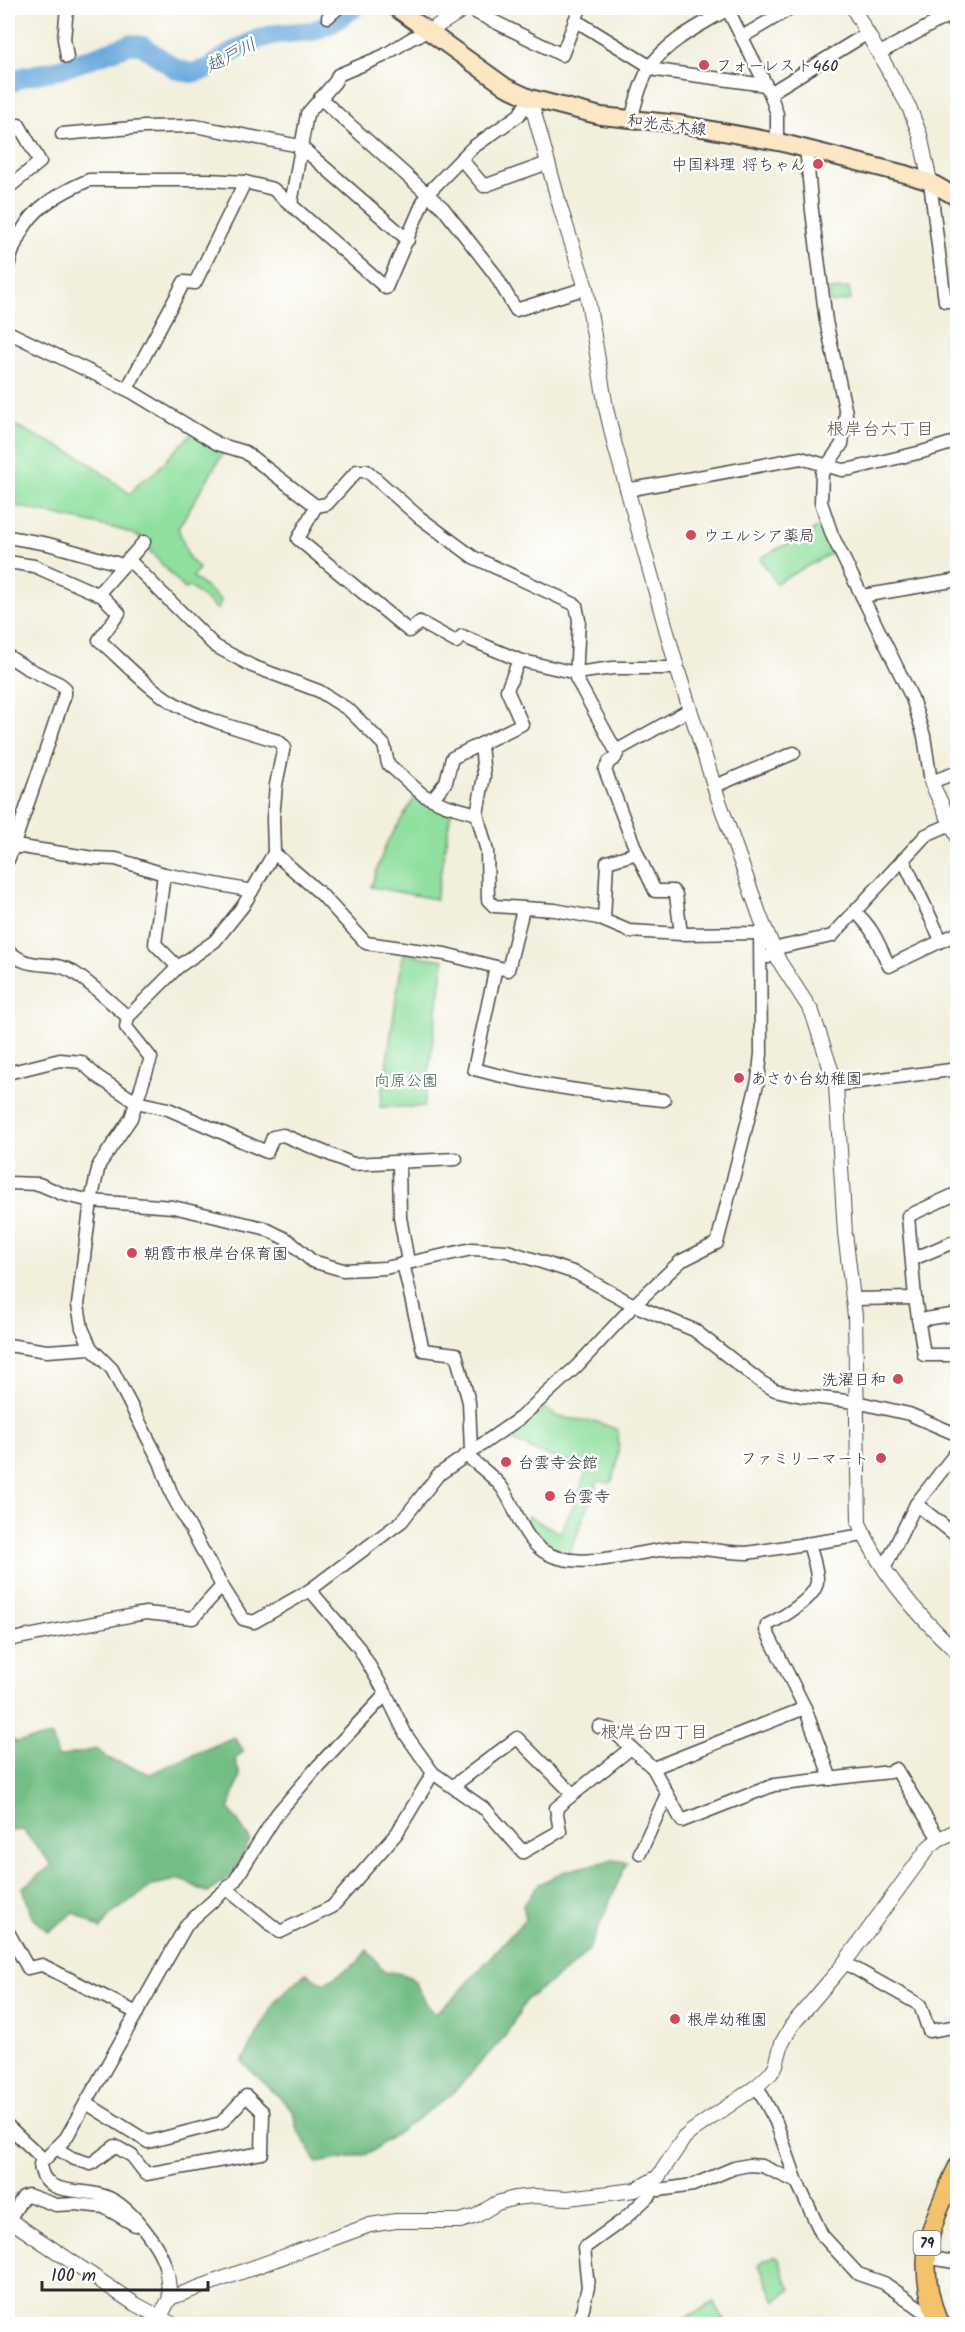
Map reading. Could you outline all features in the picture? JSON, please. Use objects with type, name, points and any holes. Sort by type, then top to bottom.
[{"type":"main road","name":"和光志木線","points":[[396,8],[506,87],[530,98],[601,116],[680,124],[807,148],[930,182],[957,198]]},
{"type":"main road","name":"79","points":[[937,2320],[926,2279],[927,2245],[934,2220],[957,2166]]},
{"type":"street","points":[[67,8],[64,39],[67,57]]},
{"type":"street","points":[[328,17],[338,8]]},
{"type":"street","points":[[291,204],[307,114],[335,82],[338,75],[383,56],[412,38],[443,24],[466,8]]},
{"type":"street","points":[[472,8],[477,13],[562,55],[580,8]]},
{"type":"street","points":[[631,120],[639,89],[650,67],[667,48],[728,8],[768,89],[777,114],[777,141]]},
{"type":"street","points":[[742,37],[790,8]]},
{"type":"street","points":[[853,8],[909,107],[920,135],[930,182],[945,301],[957,301]]},
{"type":"street","points":[[880,53],[950,11],[957,31]]},
{"type":"street","points":[[575,20],[656,70],[768,89],[868,33]]},
{"type":"street","points":[[320,98],[443,208],[490,267],[516,310],[586,288]]},
{"type":"street","points":[[8,266],[17,236],[26,222],[53,198],[89,180],[244,182],[273,189],[386,288],[426,195],[472,148],[519,115],[530,98]]},
{"type":"street","points":[[530,98],[561,210],[586,288],[606,408],[689,710],[763,932],[812,1012],[837,1085],[845,1233],[853,1299],[859,1523],[864,1535],[922,1619],[957,1652]]},
{"type":"street","points":[[8,131],[19,125],[40,162],[8,188]]},
{"type":"street","points":[[62,134],[144,127],[195,126],[300,146],[408,240]]},
{"type":"street","points":[[807,148],[812,211],[826,321],[846,413],[842,444],[826,466],[821,483],[823,511],[832,535],[912,698],[924,736],[931,782],[957,838]]},
{"type":"street","points":[[461,159],[484,186],[548,163]]},
{"type":"street","points":[[127,389],[184,282],[195,283],[244,182]]},
{"type":"street","points":[[8,332],[127,389],[218,444],[245,452],[316,506],[327,504],[357,471],[367,471],[419,517],[473,557],[576,605],[579,620],[576,678],[617,754],[605,770],[637,853],[655,891],[673,891],[676,895],[681,934]]},
{"type":"street","points":[[627,490],[801,458],[842,470],[851,469],[957,441]]},
{"type":"street","points":[[316,506],[298,539],[409,631],[420,622],[456,642],[462,636],[519,660],[576,673],[613,669],[677,668]]},
{"type":"street","points":[[8,537],[125,562],[215,646],[252,666],[319,692],[349,710],[384,745],[388,764],[423,795],[477,814]]},
{"type":"street","points":[[98,594],[144,542]]},
{"type":"street","points":[[8,562],[34,566],[98,594],[118,613],[99,640],[161,694],[181,707],[278,741],[284,746],[276,786],[273,818],[274,854],[243,906],[215,941],[178,967],[128,1017],[126,1027],[151,1058],[131,1119],[99,1165],[91,1201],[78,1305],[82,1328],[91,1348],[112,1369],[160,1462],[172,1495],[222,1586],[243,1619],[254,1622],[310,1590],[402,1521],[438,1475],[520,1418],[576,1367],[634,1305],[681,1261],[717,1243],[758,1080],[761,1054],[763,932]]},
{"type":"street","points":[[862,596],[957,580]]},
{"type":"street","points":[[8,656],[65,688],[65,694],[8,860]]},
{"type":"street","points":[[433,798],[446,782],[452,758],[522,724],[507,690],[519,660]]},
{"type":"street","points":[[615,751],[689,710]]},
{"type":"street","points":[[481,744],[484,776],[477,814],[487,851],[488,900],[494,906],[555,910],[604,920],[629,931],[681,934],[763,932]]},
{"type":"street","points":[[715,786],[794,753]]},
{"type":"street","points":[[931,782],[957,772]]},
{"type":"street","points":[[761,958],[775,953],[781,947],[832,936],[926,835],[951,824]]},
{"type":"street","points":[[14,847],[116,859],[164,874],[252,891]]},
{"type":"street","points":[[604,920],[607,862],[637,853]]},
{"type":"street","points":[[274,854],[321,894],[366,943],[445,954],[508,970],[523,909]]},
{"type":"street","points":[[903,860],[941,940]]},
{"type":"street","points":[[164,874],[155,944],[178,967]]},
{"type":"street","points":[[855,912],[868,923],[875,934],[888,966],[957,933]]},
{"type":"street","points":[[8,950],[24,963],[59,967],[72,971],[128,1017]]},
{"type":"street","points":[[496,967],[474,1069],[575,1091],[664,1100]]},
{"type":"street","points":[[8,1073],[60,1060],[81,1062],[98,1077],[136,1102],[168,1109],[267,1152],[273,1137],[283,1135],[353,1164],[456,1159]]},
{"type":"street","points":[[837,1085],[957,1069]]},
{"type":"street","points":[[399,1163],[400,1218],[405,1263],[423,1350],[456,1354],[469,1402],[468,1453],[504,1490],[525,1532],[542,1551],[563,1559],[621,1557],[673,1548],[699,1547],[729,1553],[747,1553],[864,1535]]},
{"type":"street","points":[[8,1183],[39,1184],[62,1194],[91,1201],[173,1207],[264,1228],[288,1240],[312,1261],[343,1270],[384,1268],[472,1249],[507,1251],[576,1273],[634,1305],[694,1330],[761,1382],[775,1390],[802,1396],[856,1402],[909,1414],[957,1435]]},
{"type":"street","points":[[957,1193],[908,1216],[914,1259],[915,1298],[924,1355],[957,1355]]},
{"type":"street","points":[[914,1259],[957,1240]]},
{"type":"street","points":[[853,1299],[915,1298]]},
{"type":"street","points":[[918,1320],[957,1314]]},
{"type":"street","points":[[8,1345],[47,1351],[91,1348]]},
{"type":"street","points":[[885,1567],[916,1504],[957,1450]]},
{"type":"street","points":[[916,1504],[957,1537]]},
{"type":"street","points":[[809,1544],[817,1580],[815,1588],[788,1614],[766,1625],[766,1630],[805,1708],[831,1779]]},
{"type":"street","points":[[8,1640],[146,1613],[193,1618],[222,1586]]},
{"type":"street","points":[[310,1590],[359,1648],[386,1694],[406,1735],[434,1773],[486,1810],[522,1852],[560,1831],[556,1808],[631,1748]]},
{"type":"street","points":[[157,2321],[170,2298],[167,2273],[160,2254],[145,2232],[124,2207],[104,2196],[57,2188],[49,2184],[40,2164],[66,2138],[187,1924],[234,1882],[277,1814],[319,1765],[386,1694]]},
{"type":"street","points":[[653,1768],[805,1708]]},
{"type":"street","points":[[599,1727],[612,1730],[653,1768],[682,1821],[774,1785],[890,1772],[896,1769],[939,1839]]},
{"type":"street","points":[[453,1786],[517,1738],[573,1794]]},
{"type":"street","points":[[227,1889],[280,1932],[332,1907],[397,1833],[434,1773]]},
{"type":"street","points":[[640,1853],[667,1794]]},
{"type":"street","points":[[170,2298],[370,2225],[396,2220],[460,2221],[476,2216],[490,2206],[506,2200],[534,2196],[567,2198],[599,2195],[635,2190],[650,2183],[664,2171],[684,2138],[758,2086],[771,2073],[776,2065],[782,2043],[792,2025],[844,1963],[929,1847],[957,1830]]},
{"type":"street","points":[[8,1932],[28,1968],[42,1965],[137,2013]]},
{"type":"street","points":[[844,1963],[920,2005],[929,2031],[957,2026]]},
{"type":"street","points":[[758,2086],[776,2122],[797,2182],[822,2235],[858,2274],[884,2283],[937,2320]]},
{"type":"street","points":[[56,2148],[72,2158],[91,2164],[115,2146],[132,2156],[146,2174],[262,2153],[263,2112],[246,2096],[221,2122],[148,2142],[86,2103]]},
{"type":"street","points":[[8,2126],[43,2159]]},
{"type":"street","points":[[650,2183],[658,2190],[693,2185],[734,2168],[749,2165],[762,2166],[797,2182]]},
{"type":"street","points":[[579,2325],[588,2287],[584,2248],[623,2220],[651,2194],[650,2183]]},
{"type":"street","points":[[145,2232],[104,2207],[56,2205],[28,2195],[23,2198],[8,2220],[157,2321],[172,2325]]},
{"type":"street","points":[[926,2257],[957,2261]]},
{"type":"green space","points":[[849,288],[851,300],[830,303],[829,290]]},
{"type":"green space","points":[[8,422],[84,459],[130,494],[140,482],[154,473],[193,432],[225,450],[178,528],[189,558],[199,568],[193,577],[221,600],[218,610],[190,587],[185,589],[146,547],[151,541],[122,530],[8,504]]},
{"type":"green space","points":[[823,525],[834,552],[776,583],[760,558]]},
{"type":"green space","points":[[416,796],[423,802],[451,812],[436,899],[371,887],[386,844]]},
{"type":"green space","name":"向原公園","points":[[403,954],[444,960],[424,1107],[380,1107]]},
{"type":"green space","points":[[545,1408],[558,1417],[597,1422],[618,1430],[618,1457],[614,1476],[611,1483],[598,1481],[569,1555],[543,1543],[525,1521],[528,1516],[560,1533],[578,1496],[587,1469],[535,1451],[516,1441],[508,1440],[507,1436]]},
{"type":"green space","points":[[52,1736],[58,1757],[97,1749],[107,1758],[150,1774],[234,1737],[244,1751],[235,1759],[240,1776],[229,1808],[250,1840],[234,1872],[208,1893],[181,1879],[153,1885],[109,1916],[101,1929],[74,1912],[48,1932],[31,1915],[23,1887],[52,1865],[23,1830],[8,1831],[8,1738],[17,1742]]},
{"type":"green space","points":[[613,1860],[627,1862],[589,1949],[573,1966],[527,1999],[505,2036],[452,2094],[368,2154],[317,2163],[296,2127],[293,2110],[242,2062],[275,2001],[306,1973],[324,1984],[357,1963],[367,1950],[385,1972],[399,1973],[413,1980],[428,2006],[435,2013],[455,1997],[526,1918],[523,1905],[539,1884],[565,1871]]},
{"type":"green space","points":[[775,2256],[779,2258],[784,2276],[791,2289],[775,2301],[759,2265],[764,2260]]},
{"type":"green space","points":[[714,2302],[727,2324],[674,2324]]},
{"type":"waterway","name":"越戸川","points":[[8,84],[22,77],[61,69],[131,44],[143,46],[176,69],[191,73],[207,69],[234,51],[258,39],[276,34],[313,31],[332,23],[354,8]]},
{"type":"place","name":"フォーレスト460","points":[[704,65]]},
{"type":"place","name":"中国料理 将ちゃん","points":[[818,164]]},
{"type":"place","name":"ウエルシア薬局","points":[[691,535]]},
{"type":"place","name":"あさか台幼稚園","points":[[739,1078]]},
{"type":"place","name":"朝霞市根岸台保育園","points":[[132,1253]]},
{"type":"place","name":"洗濯日和","points":[[898,1379]]},
{"type":"place","name":"ファミリーマート","points":[[881,1458]]},
{"type":"place","name":"台雲寺会館","points":[[506,1462]]},
{"type":"place","name":"台雲寺","points":[[550,1496]]},
{"type":"place","name":"根岸幼稚園","points":[[675,2019]]},
{"type":"district","name":"根岸台六丁目","points":[[880,429]]},
{"type":"district","name":"根岸台四丁目","points":[[654,1732]]}]
